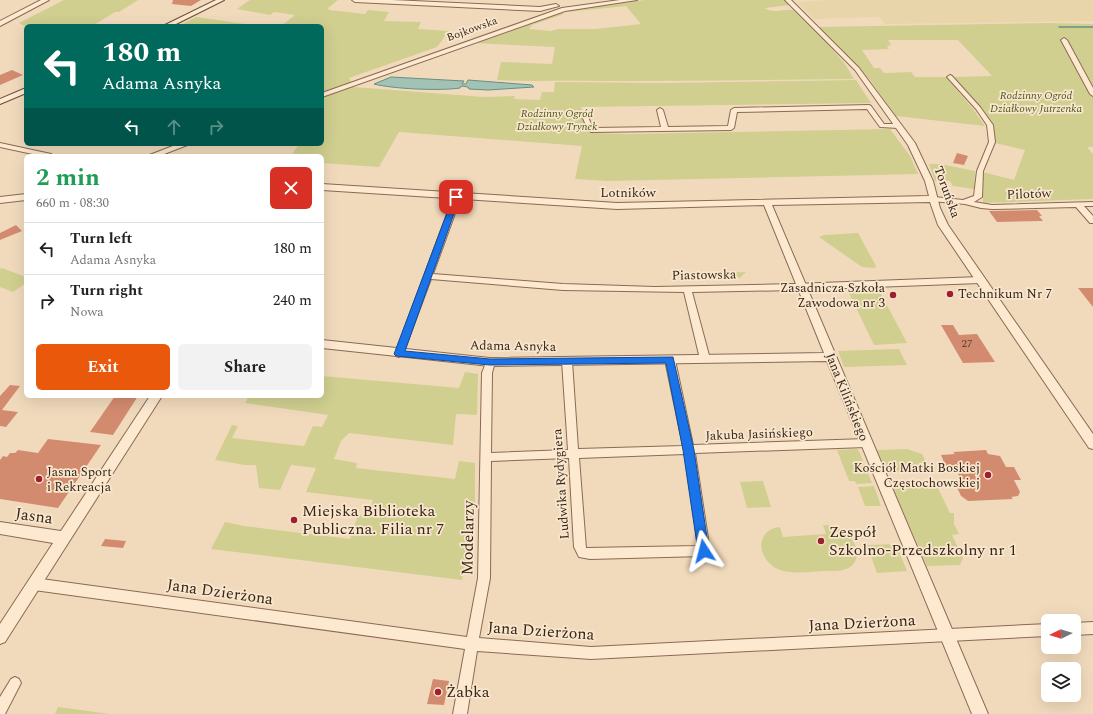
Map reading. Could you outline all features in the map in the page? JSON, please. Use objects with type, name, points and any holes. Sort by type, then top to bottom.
[{"type":"main road","points":[[173,24],[221,0]]},
{"type":"main road","points":[[0,102],[24,91]]},
{"type":"street","points":[[0,24],[46,0]]},
{"type":"street","points":[[355,0],[540,9],[558,6],[564,9]]},
{"type":"street","name":"Bojkowska","points":[[324,95],[564,9],[634,0]]},
{"type":"street","name":"Toruńska","points":[[788,0],[857,70],[912,144],[922,163],[943,225],[1093,444]]},
{"type":"street","points":[[1064,40],[1093,94]]},
{"type":"street","points":[[950,77],[978,108],[990,125],[992,142],[980,171],[978,197],[967,202]]},
{"type":"street","points":[[585,116],[591,130],[731,128],[734,110],[869,107],[882,126],[899,126]]},
{"type":"street","points":[[660,110],[665,129]]},
{"type":"street","points":[[0,145],[42,154]]},
{"type":"street","points":[[157,154],[180,146]]},
{"type":"street","name":"Lotników","points":[[324,187],[456,197],[617,206],[767,204],[934,199]]},
{"type":"street","points":[[0,200],[24,197]]},
{"type":"street","points":[[399,354],[456,197]]},
{"type":"street","name":"Pilotów","points":[[934,199],[967,202],[978,206],[992,207],[1093,204]]},
{"type":"street","name":"Jana Kilińskiego","points":[[767,204],[980,714]]},
{"type":"street","points":[[1078,204],[1093,221]]},
{"type":"street","name":"Piastowska","points":[[428,276],[570,287],[687,288],[980,280]]},
{"type":"street","points":[[687,288],[705,359]]},
{"type":"street","name":"Adama Asnyka","points":[[324,344],[399,354],[490,362],[831,356]]},
{"type":"street","name":"Ludwika Rydygiera","points":[[567,361],[580,547],[583,553],[704,551],[688,450],[670,360]]},
{"type":"street","name":"Modelarzy","points":[[460,714],[484,578],[487,373],[490,362]]},
{"type":"street","points":[[0,638],[155,398]]},
{"type":"street","name":"Jakuba Jasińskiego","points":[[486,457],[866,443]]},
{"type":"street","name":"Jasna","points":[[0,528],[64,538]]},
{"type":"street","name":"Jana Dzierżona","points":[[34,584],[472,644],[591,653],[1041,630]]},
{"type":"street","points":[[1081,629],[1093,628]]},
{"type":"street","points":[[0,708],[15,683]]},
{"type":"shaded area","points":[[829,0],[1093,0],[1093,21],[885,24],[879,17],[814,19],[797,2]]},
{"type":"shaded area","points":[[391,77],[464,81],[462,84],[466,84],[468,80],[532,85],[534,87],[488,90],[469,89],[468,87],[461,86],[460,88],[451,89],[429,89],[382,86],[374,84]]},
{"type":"green space","points":[[64,0],[138,0],[95,24],[24,24],[24,26],[19,23]]},
{"type":"green space","name":"Rodzinny Ogród Działkowy Trynek","points":[[250,0],[338,0],[328,8],[329,10],[365,14],[368,10],[389,12],[384,21],[421,22],[418,29],[449,31],[437,47],[349,78],[354,87],[484,97],[515,96],[514,99],[540,100],[542,92],[554,92],[555,82],[665,83],[856,80],[871,103],[581,107],[590,133],[627,134],[890,129],[910,156],[918,174],[607,181],[575,179],[582,146],[399,132],[379,167],[324,163],[324,154],[292,154],[298,146],[324,146],[324,24],[284,24],[295,15],[274,12],[270,15],[237,9]]},
{"type":"green space","points":[[645,0],[785,0],[789,5],[765,8],[772,11],[793,10],[828,44],[845,64],[854,79],[629,81],[497,80],[501,62],[552,64],[555,47],[474,43],[560,12],[564,14],[532,25],[529,29],[551,31],[558,29],[596,29],[641,24],[626,6],[567,12],[577,7]]},
{"type":"green space","points":[[196,17],[245,24],[183,24]]},
{"type":"green space","name":"Rodzinny Ogród Działkowy Jutrzenka","points":[[1049,23],[1093,24],[1093,147],[1087,147],[1093,154],[1093,199],[983,203],[983,172],[1014,180],[1025,150],[995,143],[994,133],[987,116],[981,107],[954,77],[992,76],[958,40],[888,40],[891,45],[887,46],[889,49],[862,50],[874,68],[880,68],[884,73],[911,72],[915,77],[946,77],[985,126],[896,116],[870,80],[818,27]]},
{"type":"green space","points":[[929,164],[940,164],[975,171],[974,189],[953,186],[950,181],[935,181]]},
{"type":"green space","points":[[858,233],[876,266],[875,268],[862,267],[819,237],[824,235]]},
{"type":"green space","points":[[2,268],[24,276],[24,284],[13,292],[0,287],[0,269]]},
{"type":"green space","points":[[746,272],[740,278],[712,279],[711,273]]},
{"type":"green space","points":[[880,292],[907,343],[874,345],[849,293]]},
{"type":"green space","points":[[899,349],[907,365],[844,367],[838,351]]},
{"type":"green space","points":[[465,372],[478,374],[477,415],[456,414],[453,445],[349,433],[341,441],[334,459],[357,463],[356,468],[455,479],[459,461],[475,463],[475,522],[462,580],[211,549],[225,522],[244,526],[350,539],[358,515],[368,516],[373,500],[306,492],[316,468],[291,465],[280,490],[259,488],[256,465],[245,465],[215,460],[232,425],[238,426],[232,438],[304,446],[313,426],[322,427],[328,415],[245,403],[248,398],[324,398],[324,376],[459,388]]},
{"type":"green space","points":[[857,449],[872,483],[856,484],[855,481],[849,481],[837,450]]},
{"type":"green space","points":[[907,449],[922,454],[930,471],[887,473],[877,450]]},
{"type":"green space","points":[[763,481],[771,507],[747,508],[740,482]]},
{"type":"green space","points":[[935,482],[950,513],[954,513],[954,524],[959,534],[952,535],[963,558],[960,565],[927,566],[891,484]]},
{"type":"green space","points":[[874,486],[881,506],[865,506],[858,487]]},
{"type":"green space","points":[[823,525],[833,526],[842,530],[853,540],[857,554],[856,560],[850,567],[837,571],[782,571],[769,563],[764,556],[761,543],[764,535],[771,529],[780,527],[783,537],[826,534]]},
{"type":"green space","points":[[896,544],[907,571],[877,573],[867,545]]},
{"type":"green space","points":[[58,707],[110,714],[55,714]]},
{"type":"building","points":[[173,0],[201,0],[191,6],[172,4]]},
{"type":"building","points":[[12,70],[23,75],[0,85],[0,75]]},
{"type":"building","points":[[957,153],[968,156],[964,165],[953,163]]},
{"type":"building","points":[[1037,210],[1042,216],[1039,216],[1043,221],[997,222],[989,211]]},
{"type":"building","points":[[16,225],[22,231],[0,240],[0,233]]},
{"type":"building","points":[[1078,288],[1093,288],[1093,307]]},
{"type":"building","points":[[941,325],[953,325],[959,335],[977,334],[995,362],[963,363]]},
{"type":"building","points":[[10,385],[20,386],[2,410],[18,412],[6,427],[0,426],[0,396]]},
{"type":"building","points":[[114,398],[137,398],[113,435],[90,432]]},
{"type":"building","name":"Jasna Sport i Rekreacja","points":[[48,439],[101,445],[58,508],[0,499],[0,460],[3,456],[7,457],[10,453],[15,453],[18,450],[38,453]]},
{"type":"building","name":"Kościół Matki Boskiej Częstochowskiej","points":[[986,450],[988,454],[1000,456],[1006,467],[1014,467],[1021,480],[1014,480],[1020,492],[1018,496],[1011,497],[1013,499],[968,501],[961,496],[955,483],[963,483],[956,470],[947,469],[941,455],[955,454],[953,452]]},
{"type":"building","points":[[105,539],[126,541],[123,548],[101,546]]},
{"type":"building","name":"Żabka","points":[[433,679],[449,681],[444,705],[427,704]]},
{"type":"waterway","points":[[1059,27],[1093,27]]},
{"type":"place","name":"Technikum Nr 7","points":[[950,294]]},
{"type":"place","name":"Zasadnicza Szkoła Zawodowa nr 3","points":[[893,295]]},
{"type":"place","name":"Kościół Matki Boskiej Częstochowskiej","points":[[988,475]]},
{"type":"place","name":"Jasna Sport i Rekreacja","points":[[39,479]]},
{"type":"place","name":"Miejska Biblioteka Publiczna. Filia nr 7","points":[[294,520]]},
{"type":"place","name":"Zespół Szkolno-Przedszkolny nr 1","points":[[821,541]]},
{"type":"place","name":"Żabka","points":[[438,692]]},
{"type":"route","points":[[456,197],[399,354],[490,362],[670,360],[688,450],[704,551]]}]
